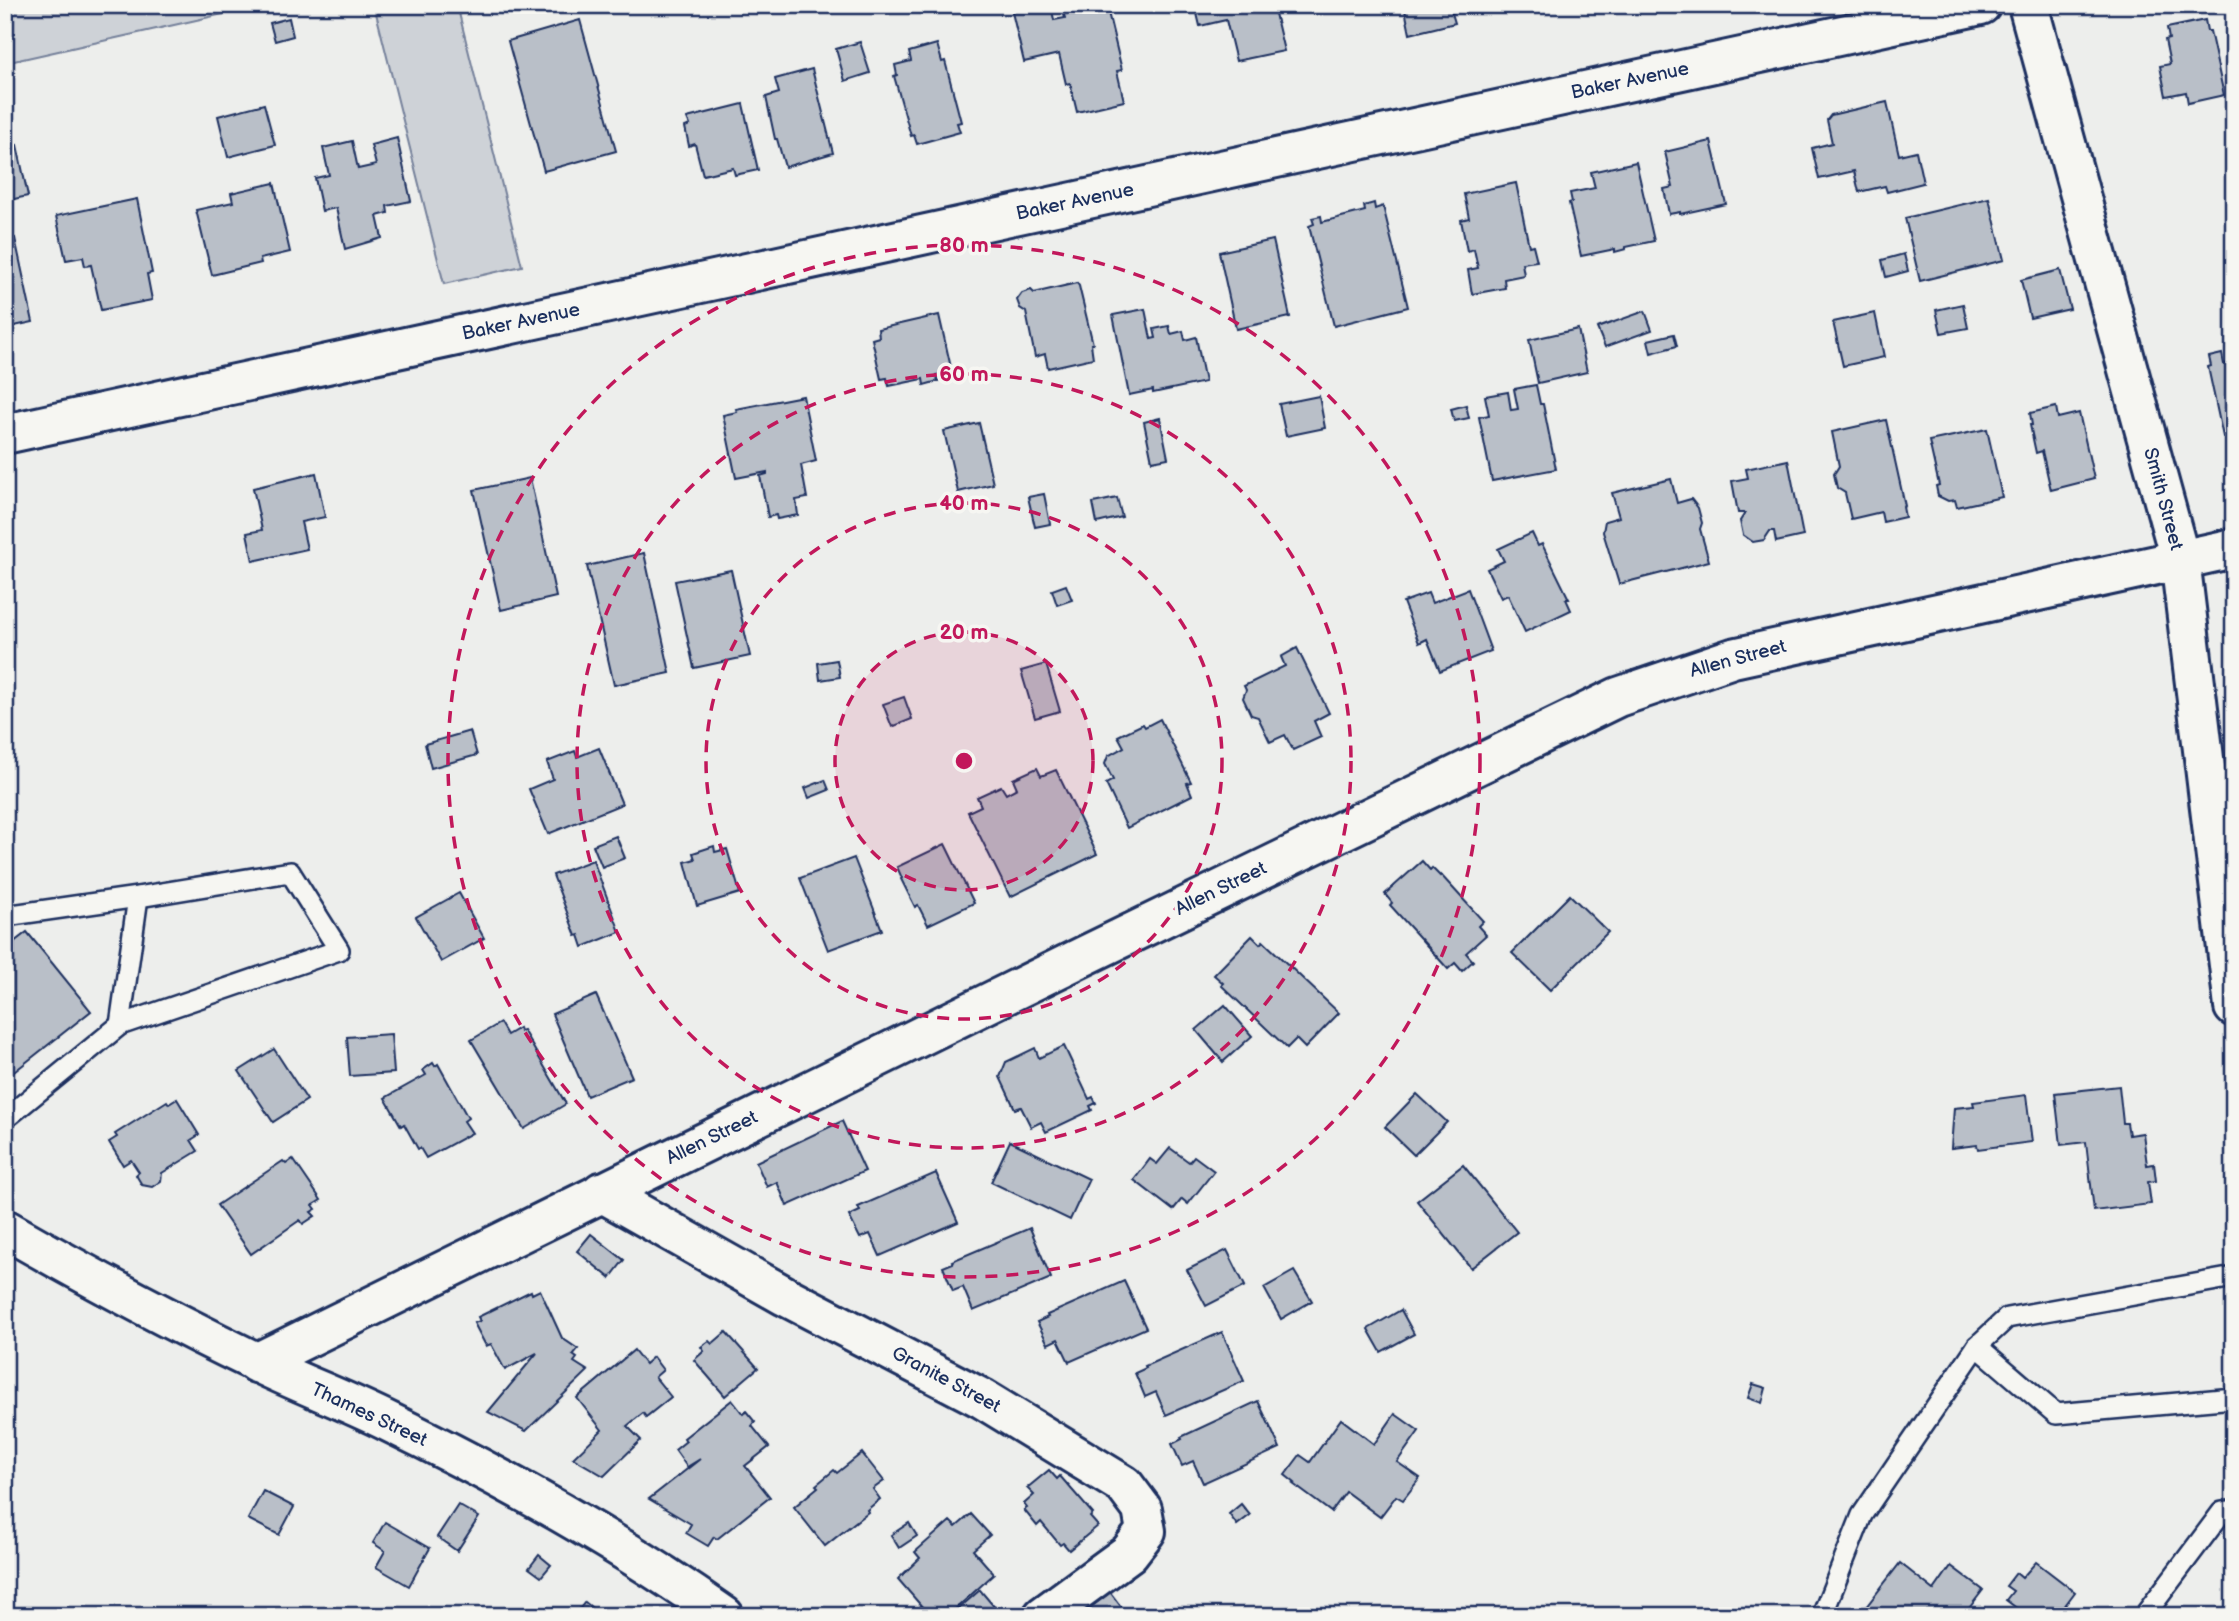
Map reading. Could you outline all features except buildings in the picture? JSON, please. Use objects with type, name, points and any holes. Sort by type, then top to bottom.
[{"type":"street","name":"Baker Avenue","points":[[5,434],[1982,5]]},
{"type":"street","name":"Smith Street","points":[[2028,5],[2180,559],[2234,1007]]},
{"type":"street","name":"Allen Street","points":[[256,1363],[1618,697],[1733,658],[2234,548]]},
{"type":"street","name":"Granite Street","points":[[601,1192],[785,1296],[983,1399],[1124,1485],[1142,1509],[1146,1531],[1129,1553],[1043,1616]]},
{"type":"street","name":"Thames Street","points":[[5,1229],[76,1270],[256,1363],[387,1421],[519,1488],[659,1570],[724,1616]]},
{"type":"lane","points":[[5,916],[290,872],[339,950],[120,1025],[5,1119]]},
{"type":"lane","points":[[120,1025],[138,897]]},
{"type":"lane","points":[[1822,1616],[1862,1515],[1977,1346],[2007,1318],[2234,1276]]},
{"type":"lane","points":[[1977,1346],[2056,1414],[2234,1398]]},
{"type":"lane","points":[[2144,1616],[2222,1512],[2234,1510]]},
{"type":"shaded area","points":[[5,5],[263,5],[5,63]]},
{"type":"shaded area","points":[[374,5],[457,5],[522,266],[444,284]]}]
